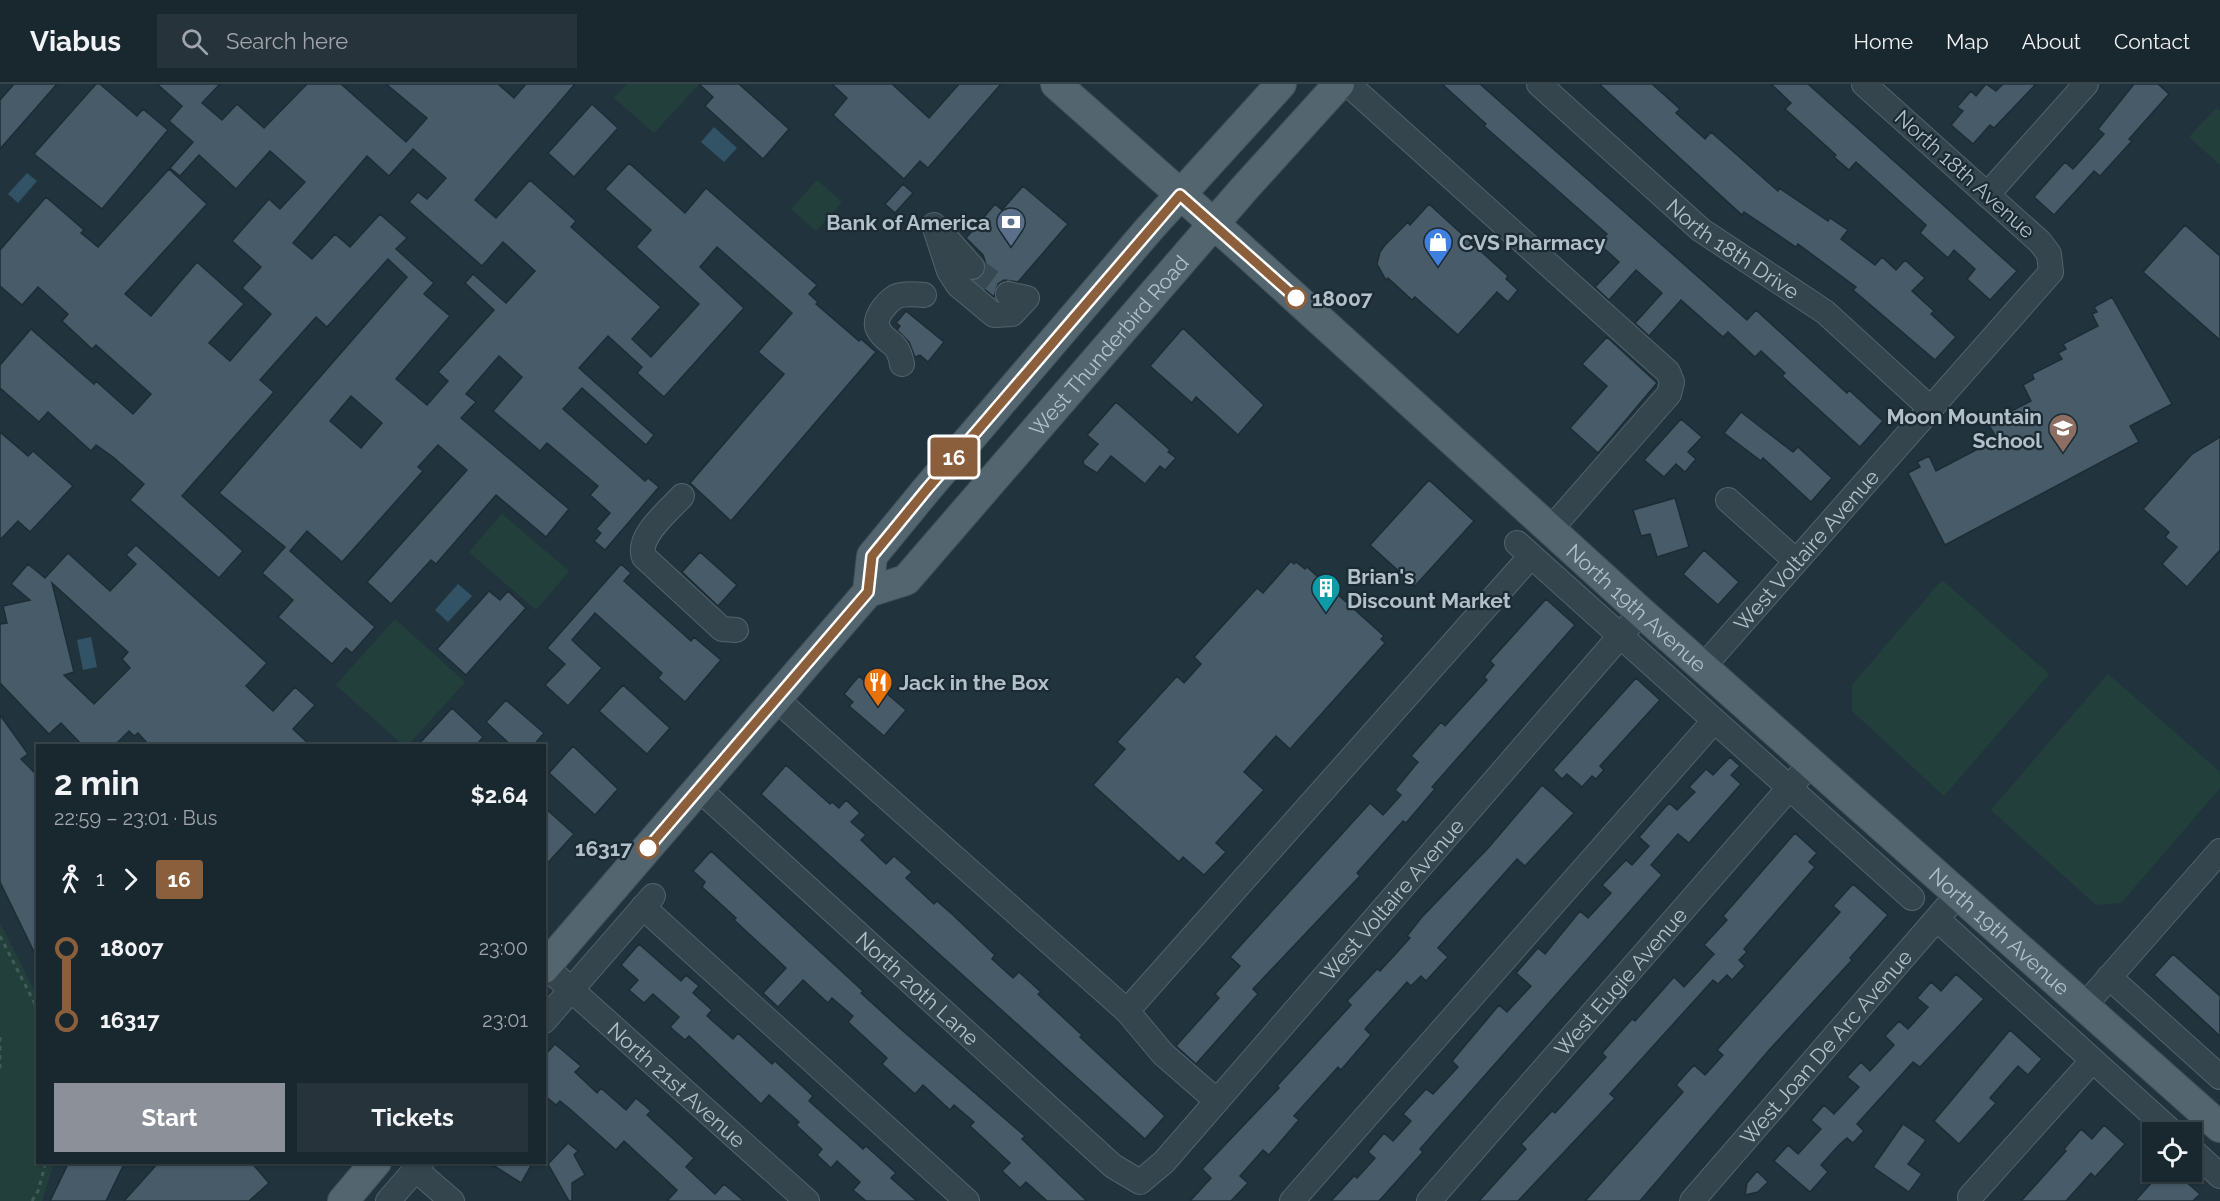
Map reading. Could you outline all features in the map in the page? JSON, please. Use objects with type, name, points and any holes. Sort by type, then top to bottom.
[{"type":"main road","name":"North 19th Avenue","points":[[1056,84],[1641,612],[2220,1127]]},
{"type":"main road","name":"West Thunderbird Road","points":[[1281,84],[1180,195],[872,556],[868,592],[906,580],[1213,224],[1339,84]]},
{"type":"main road","points":[[546,966],[868,592]]},
{"type":"main road","points":[[343,1201],[374,1164]]},
{"type":"street","points":[[1348,84],[1668,372],[1672,382],[1669,394],[1550,530]]},
{"type":"street","name":"North 18th Drive","points":[[1539,84],[1701,230],[1825,312],[1931,408]]},
{"type":"street","name":"North 18th Avenue","points":[[1864,84],[2045,247],[2052,262],[2051,272]]},
{"type":"street","points":[[1987,195],[2086,84]]},
{"type":"street","points":[[972,267],[934,225],[949,271],[958,285],[994,315],[1012,314],[1017,296]]},
{"type":"street","name":"West Voltaire Avenue","points":[[1703,667],[2051,272]]},
{"type":"street","points":[[902,364],[899,348],[878,329],[877,321],[881,311],[896,297],[909,294],[924,295]]},
{"type":"street","points":[[682,496],[645,538],[644,557],[722,629],[736,630]]},
{"type":"street","points":[[1728,500],[1796,561]]},
{"type":"street","name":"North 19th Avenue","points":[[1127,1011],[1524,550],[1912,898]]},
{"type":"street","name":"West Voltaire Avenue","points":[[1140,1182],[1164,1162],[1641,612]]},
{"type":"street","points":[[777,699],[1127,1011],[1163,1054],[1217,1101]]},
{"type":"street","points":[[1292,1201],[1714,721]]},
{"type":"street","name":"West Eugie Avenue","points":[[1429,1201],[1811,763]]},
{"type":"street","name":"North 20th Lane","points":[[699,789],[1113,1166],[1140,1182]]},
{"type":"street","points":[[2085,1005],[2220,851]]},
{"type":"street","name":"West Joan De Arc Avenue","points":[[1692,1201],[1959,893]]},
{"type":"street","points":[[546,1019],[648,902],[967,1201]]},
{"type":"street","name":"North 19th Avenue","points":[[1937,919],[2161,1122]]},
{"type":"street","name":"North 21st Avenue","points":[[546,968],[572,988],[807,1201]]},
{"type":"street","points":[[2109,977],[2220,1077]]},
{"type":"street","points":[[1970,1197],[2092,1061]]},
{"type":"street","points":[[2202,1159],[2220,1176]]},
{"type":"street","points":[[388,1201],[418,1166],[452,1201]]},
{"type":"path","points":[[0,936],[36,1008]]},
{"type":"path","points":[[0,1037],[0,1072]]},
{"type":"path","points":[[32,1201],[38,1191],[45,1164]]},
{"type":"green space","points":[[627,84],[699,84],[654,133],[614,98]]},
{"type":"green space","points":[[2216,108],[2220,111],[2220,165],[2189,137]]},
{"type":"green space","points":[[817,180],[842,202],[816,231],[791,209]]},
{"type":"green space","points":[[502,514],[569,571],[536,610],[469,552]]},
{"type":"green space","points":[[1942,580],[2049,674],[1944,796],[1852,711],[1852,685]]},
{"type":"green space","points":[[395,619],[465,682],[409,744],[402,744],[336,685]]},
{"type":"green space","points":[[2108,674],[2220,772],[2220,788],[2121,903],[2096,905],[1991,810]]},
{"type":"green space","points":[[0,923],[36,993],[36,1164],[54,1164],[42,1201],[0,1201]]},
{"type":"water","points":[[714,127],[737,148],[724,162],[701,142]]},
{"type":"water","points":[[27,173],[37,181],[18,203],[8,194]]},
{"type":"water","points":[[458,584],[472,596],[448,622],[435,610]]},
{"type":"water","points":[[91,637],[97,667],[83,670],[77,640]]},
{"type":"building","points":[[14,84],[57,84],[0,149],[0,100]]},
{"type":"building","points":[[96,84],[100,84],[137,116],[143,109],[168,130],[102,209],[34,154]]},
{"type":"building","points":[[157,84],[220,84],[202,103],[222,120],[237,104],[264,128],[307,84],[341,84],[406,142],[427,118],[386,84],[498,84],[514,98],[526,84],[575,84],[475,200],[496,218],[530,180],[576,221],[571,227],[661,307],[632,339],[651,357],[699,304],[636,247],[651,230],[605,189],[629,163],[685,213],[706,188],[817,285],[809,294],[818,302],[816,304],[859,341],[861,339],[876,352],[731,521],[690,483],[784,374],[758,352],[792,313],[717,247],[700,267],[744,308],[664,397],[637,373],[642,367],[608,336],[579,368],[654,435],[646,445],[582,388],[563,409],[645,481],[648,478],[659,487],[605,550],[594,541],[601,533],[596,529],[610,513],[590,495],[598,486],[547,443],[540,451],[493,411],[522,377],[499,356],[466,394],[476,402],[461,418],[569,509],[546,537],[496,495],[436,564],[431,560],[391,604],[367,582],[467,470],[438,445],[418,467],[423,471],[342,562],[307,531],[290,551],[375,627],[352,653],[346,648],[332,664],[278,617],[293,600],[262,573],[285,547],[219,493],[407,277],[388,259],[327,327],[316,317],[260,380],[274,392],[182,496],[243,551],[219,578],[130,500],[144,484],[113,457],[96,445],[91,451],[48,412],[39,422],[0,388],[0,365],[31,329],[94,384],[96,381],[133,414],[151,394],[96,345],[92,349],[62,321],[68,314],[38,287],[22,305],[0,286],[0,250],[46,197],[84,230],[81,233],[98,247],[169,169],[207,204],[125,294],[151,316],[197,262],[244,304],[209,343],[230,361],[271,314],[242,288],[261,267],[232,241],[269,199],[280,209],[305,182],[270,151],[236,189],[199,155],[180,176],[170,168],[193,142],[169,121],[182,106]],"holes":[[[413,149],[446,178],[427,199],[418,192],[409,202],[482,266],[503,242],[535,271],[506,303],[473,274],[465,283],[494,310],[438,372],[448,381],[427,405],[396,379],[450,316],[424,294],[434,283],[396,249],[407,238],[380,214],[350,247],[335,234],[312,259],[293,243],[367,156],[389,176]],[[351,396],[382,423],[361,448],[330,421]]]},
{"type":"building","points":[[699,84],[739,84],[789,129],[763,159],[705,106],[713,97]]},
{"type":"building","points":[[832,84],[892,84],[929,118],[959,84],[1001,84],[928,168],[920,161],[904,179],[833,115],[847,98]]},
{"type":"building","points":[[1442,84],[1480,84],[1747,320],[1756,310],[1847,393],[1849,390],[1883,421],[1860,447],[1782,376],[1785,373],[1761,351],[1755,357],[1728,332],[1723,337],[1681,300],[1649,336],[1635,323],[1662,293],[1636,270],[1609,300],[1595,287],[1619,262],[1598,243],[1607,234],[1484,126],[1486,124]]},
{"type":"building","points":[[1599,84],[1652,84],[1680,109],[1676,113],[1705,139],[1711,132],[1778,191],[1779,188],[1828,221],[1830,218],[1848,230],[1841,239],[1875,265],[1882,257],[1896,270],[1905,260],[1925,278],[1912,291],[1934,311],[1931,314],[1956,337],[1935,360],[1853,290],[1856,287],[1798,244],[1796,247],[1744,212],[1742,215]]},
{"type":"building","points":[[1771,84],[1808,84],[2017,271],[1990,300],[1967,279],[1975,269],[1954,250],[1948,258],[1920,233],[1926,225],[1856,162],[1849,170],[1834,157],[1836,155],[1785,109],[1791,103]]},
{"type":"building","points":[[1986,84],[1996,91],[2003,84],[2036,84],[1994,128],[1990,125],[1973,144],[1951,125],[1963,111],[1957,107],[1971,91],[1976,96]]},
{"type":"building","points":[[2134,84],[2158,84],[2169,94],[2129,139],[2132,141],[2100,176],[2094,171],[2054,215],[2034,197],[2065,162],[2073,169],[2104,134],[2098,129]]},
{"type":"building","points":[[592,104],[618,128],[574,177],[548,153]]},
{"type":"building","points":[[903,184],[913,193],[895,213],[885,204]]},
{"type":"building","name":"Bank of America","points":[[1023,186],[1068,224],[1018,282],[1004,280],[998,284],[994,297],[975,281],[985,272],[986,264],[983,255],[966,238],[995,204],[1002,210]]},
{"type":"building","name":"CVS Pharmacy","points":[[1429,204],[1508,276],[1506,279],[1518,290],[1508,302],[1497,292],[1458,335],[1415,297],[1412,300],[1388,278],[1386,280],[1377,264],[1380,252],[1385,245],[1408,222],[1410,225]]},
{"type":"building","points":[[2185,225],[2220,256],[2220,340],[2143,272]]},
{"type":"building","points":[[2112,297],[2172,404],[2130,426],[2139,442],[1945,545],[1908,473],[1920,467],[1917,462],[1929,456],[1936,471],[1997,439],[1988,423],[2031,401],[2023,385],[2034,379],[2032,374],[2062,359],[2058,353],[2066,349],[2063,344],[2098,326],[2092,314],[2097,312],[2094,307]]},
{"type":"building","points":[[906,311],[944,342],[928,362],[920,355],[915,357],[909,342],[897,330],[900,326],[896,323]]},
{"type":"building","points":[[1183,328],[1264,405],[1238,435],[1196,397],[1192,403],[1150,366]]},
{"type":"building","points":[[1607,337],[1657,383],[1598,453],[1570,428],[1607,386],[1582,364]]},
{"type":"building","points":[[1116,402],[1176,458],[1165,470],[1160,466],[1145,484],[1111,456],[1097,473],[1084,465],[1083,461],[1098,444],[1087,435]]},
{"type":"building","points":[[1741,412],[1793,452],[1798,447],[1832,478],[1811,502],[1763,458],[1761,461],[1724,433]]},
{"type":"building","points":[[1681,419],[1702,437],[1688,452],[1696,459],[1685,472],[1676,464],[1664,477],[1644,460]]},
{"type":"building","points":[[0,432],[28,456],[33,451],[73,486],[30,532],[18,521],[0,540]]},
{"type":"building","points":[[2220,437],[2220,550],[2187,587],[2162,564],[2177,547],[2165,537],[2169,532],[2143,509],[2192,454]]},
{"type":"building","points":[[1429,480],[1474,521],[1415,586],[1370,545]]},
{"type":"building","points":[[1675,498],[1689,547],[1657,557],[1650,534],[1641,536],[1633,510]]},
{"type":"building","points":[[136,545],[267,663],[246,686],[273,711],[295,687],[315,705],[293,729],[309,744],[148,744],[138,733],[134,736],[129,731],[116,744],[81,744],[61,723],[49,734],[0,683],[0,624],[7,623],[3,606],[30,600],[11,584],[28,564],[45,578],[68,553],[110,591],[136,564],[126,555]],"holes":[[[52,583],[128,652],[122,659],[130,668],[94,704],[64,675],[74,672]]]},
{"type":"building","points":[[1704,550],[1739,582],[1718,605],[1683,574]]},
{"type":"building","points":[[700,552],[737,585],[718,606],[682,572]]},
{"type":"building","points":[[1291,561],[1305,569],[1307,567],[1384,636],[1381,639],[1385,643],[1290,749],[1276,736],[1244,772],[1264,790],[1216,843],[1226,852],[1204,875],[1183,857],[1179,862],[1093,785],[1125,749],[1117,742],[1177,676],[1184,683],[1201,664],[1194,657],[1257,588],[1263,593]]},
{"type":"building","points":[[621,564],[631,573],[624,581],[691,641],[694,637],[721,660],[685,702],[658,678],[662,673],[595,613],[572,640],[602,668],[568,706],[545,685],[565,664],[547,648]]},
{"type":"building","points":[[489,591],[500,600],[508,591],[526,608],[466,675],[437,649]]},
{"type":"building","points":[[1546,599],[1575,625],[1432,787],[1435,789],[1406,823],[1403,821],[1357,873],[1360,876],[1253,989],[1258,994],[1196,1064],[1176,1046],[1219,998],[1215,994],[1240,966],[1230,957],[1370,803],[1383,815],[1401,795],[1395,790],[1418,762],[1411,756],[1441,722],[1445,726],[1487,680],[1484,677],[1494,665],[1490,661]]},
{"type":"building","name":"Jack in the Box","points":[[859,676],[868,684],[871,680],[906,710],[884,736],[849,706],[853,702],[844,694]]},
{"type":"building","points":[[1636,678],[1660,700],[1600,766],[1604,770],[1596,779],[1592,776],[1582,787],[1567,774],[1562,779],[1553,770]]},
{"type":"building","points":[[623,685],[670,728],[647,754],[599,711]]},
{"type":"building","points":[[506,700],[544,733],[535,744],[510,744],[486,722]]},
{"type":"building","points":[[452,708],[483,737],[478,744],[419,744]]},
{"type":"building","points":[[0,715],[28,754],[21,759],[36,774],[36,956],[0,882]]},
{"type":"building","points":[[573,746],[618,789],[595,815],[549,773]]},
{"type":"building","points":[[1730,757],[1740,766],[1731,775],[1741,784],[1689,843],[1678,834],[1651,865],[1662,875],[1420,1149],[1423,1152],[1379,1201],[1331,1201],[1354,1176],[1357,1178],[1375,1158],[1368,1152],[1384,1133],[1393,1141],[1411,1121],[1403,1114],[1426,1089],[1433,1094],[1458,1067],[1452,1061],[1499,1005],[1507,1012],[1531,986],[1516,973],[1538,948],[1545,954],[1580,911],[1588,918],[1611,893],[1602,885],[1626,860],[1632,865],[1649,846],[1639,837],[1669,803],[1677,810],[1695,792],[1689,787],[1706,769],[1713,775]]},
{"type":"building","points":[[786,765],[830,804],[832,802],[839,808],[846,800],[860,813],[851,822],[866,835],[861,840],[886,864],[894,856],[912,872],[906,878],[934,904],[937,901],[953,915],[995,955],[992,959],[1013,978],[1019,972],[1041,992],[1038,994],[1082,1035],[1080,1037],[1165,1116],[1145,1139],[761,794]]},
{"type":"building","points":[[1542,785],[1574,813],[1525,866],[1517,859],[1438,948],[1448,957],[1426,981],[1421,976],[1411,986],[1407,982],[1365,1029],[1371,1035],[1341,1070],[1338,1067],[1294,1116],[1299,1120],[1269,1155],[1263,1150],[1240,1176],[1248,1183],[1231,1201],[1190,1201],[1211,1178],[1202,1169],[1279,1088],[1277,1086],[1351,1005],[1347,1001],[1377,969],[1380,971],[1410,938],[1407,936],[1421,918],[1489,847]]},
{"type":"building","points":[[546,809],[574,834],[546,865]]},
{"type":"building","points":[[1795,833],[1817,853],[1809,862],[1815,867],[1744,949],[1747,952],[1739,960],[1745,966],[1732,980],[1727,975],[1718,984],[1713,980],[1610,1094],[1615,1098],[1518,1201],[1479,1201],[1526,1149],[1521,1144],[1552,1111],[1555,1113],[1606,1057],[1602,1053],[1632,1019],[1635,1021],[1674,977],[1684,987],[1714,954],[1704,945],[1727,920],[1723,916]]},
{"type":"building","points":[[711,851],[863,991],[861,993],[1025,1136],[1022,1139],[1087,1201],[1047,1201],[1026,1182],[1020,1188],[1002,1171],[1010,1163],[970,1126],[974,1122],[954,1105],[950,1110],[923,1085],[915,1094],[882,1064],[887,1058],[848,1022],[853,1016],[832,998],[828,1003],[803,980],[778,1007],[763,993],[786,968],[702,887],[705,882],[693,871]]},
{"type":"building","points":[[1853,884],[1888,915],[1850,958],[1852,960],[1770,1049],[1640,1201],[1585,1201],[1683,1092],[1676,1085],[1694,1065],[1705,1075],[1723,1055],[1717,1050],[1840,912],[1833,906]]},
{"type":"building","points":[[639,944],[681,981],[686,975],[699,986],[693,993],[712,1010],[707,1016],[733,1039],[738,1033],[772,1064],[775,1061],[813,1096],[809,1101],[863,1149],[866,1146],[896,1173],[891,1178],[917,1201],[866,1201],[853,1190],[860,1182],[837,1161],[831,1168],[817,1155],[822,1149],[796,1125],[799,1122],[769,1095],[761,1104],[689,1036],[685,1040],[670,1027],[679,1017],[653,994],[644,1003],[629,990],[638,980],[621,965]]},
{"type":"building","points":[[2173,954],[2220,996],[2220,1036],[2154,975]]},
{"type":"building","points":[[1956,974],[1984,999],[1920,1067],[1913,1062],[1857,1124],[1864,1131],[1853,1143],[1847,1138],[1821,1165],[1828,1172],[1810,1192],[1774,1161],[1788,1145],[1798,1154],[1821,1129],[1811,1120],[1824,1105],[1834,1114],[1859,1087],[1847,1077],[1861,1062],[1870,1071],[1894,1045],[1885,1036],[1899,1021],[1908,1029],[1928,1007],[1917,998],[1931,982],[1941,991]]},
{"type":"building","points":[[2010,1030],[2042,1059],[2028,1075],[2018,1066],[1990,1098],[1996,1103],[1959,1144],[1934,1121]]},
{"type":"building","points":[[555,1044],[581,1066],[575,1072],[597,1093],[601,1088],[626,1110],[636,1098],[651,1111],[647,1115],[694,1158],[686,1167],[715,1194],[724,1184],[744,1201],[667,1201],[677,1190],[624,1141],[616,1150],[560,1101],[556,1105],[546,1097],[546,1054]]},
{"type":"building","points":[[1903,1124],[1926,1140],[1908,1164],[1922,1174],[1909,1192],[1873,1167]]},
{"type":"building","points":[[2104,1125],[2125,1144],[2095,1177],[2091,1173],[2066,1201],[2021,1201],[2066,1151],[2064,1149],[2081,1129],[2092,1139]]},
{"type":"building","points":[[568,1143],[578,1151],[574,1155],[585,1175],[572,1183],[572,1201],[569,1201],[548,1164]]},
{"type":"building","points":[[68,1164],[124,1164],[106,1201],[50,1201]]},
{"type":"building","points":[[157,1164],[253,1164],[269,1183],[249,1201],[124,1201]]},
{"type":"building","points":[[491,1164],[532,1164],[521,1183]]},
{"type":"building","points":[[1757,1171],[1768,1182],[1758,1192],[1745,1195],[1747,1183]]},
{"type":"building","points":[[2152,1182],[2186,1182],[2200,1194],[2193,1201],[2135,1201]]},
{"type":"tunnel","points":[[972,267],[1008,294]]},
{"type":"bus line","name":"16","points":[[648,848],[868,592],[872,556],[1180,195],[1296,298]]},
{"type":"place","name":"Bank of America","points":[[1011,248]]},
{"type":"place","name":"CVS Pharmacy","points":[[1438,268]]},
{"type":"place","name":"18007","points":[[1296,298]]},
{"type":"place","name":"Moon Mountain School","points":[[2063,454]]},
{"type":"place","name":"Brian's Discount Market","points":[[1326,614]]},
{"type":"place","name":"Jack in the Box","points":[[878,708]]},
{"type":"place","name":"16317","points":[[648,848]]}]
